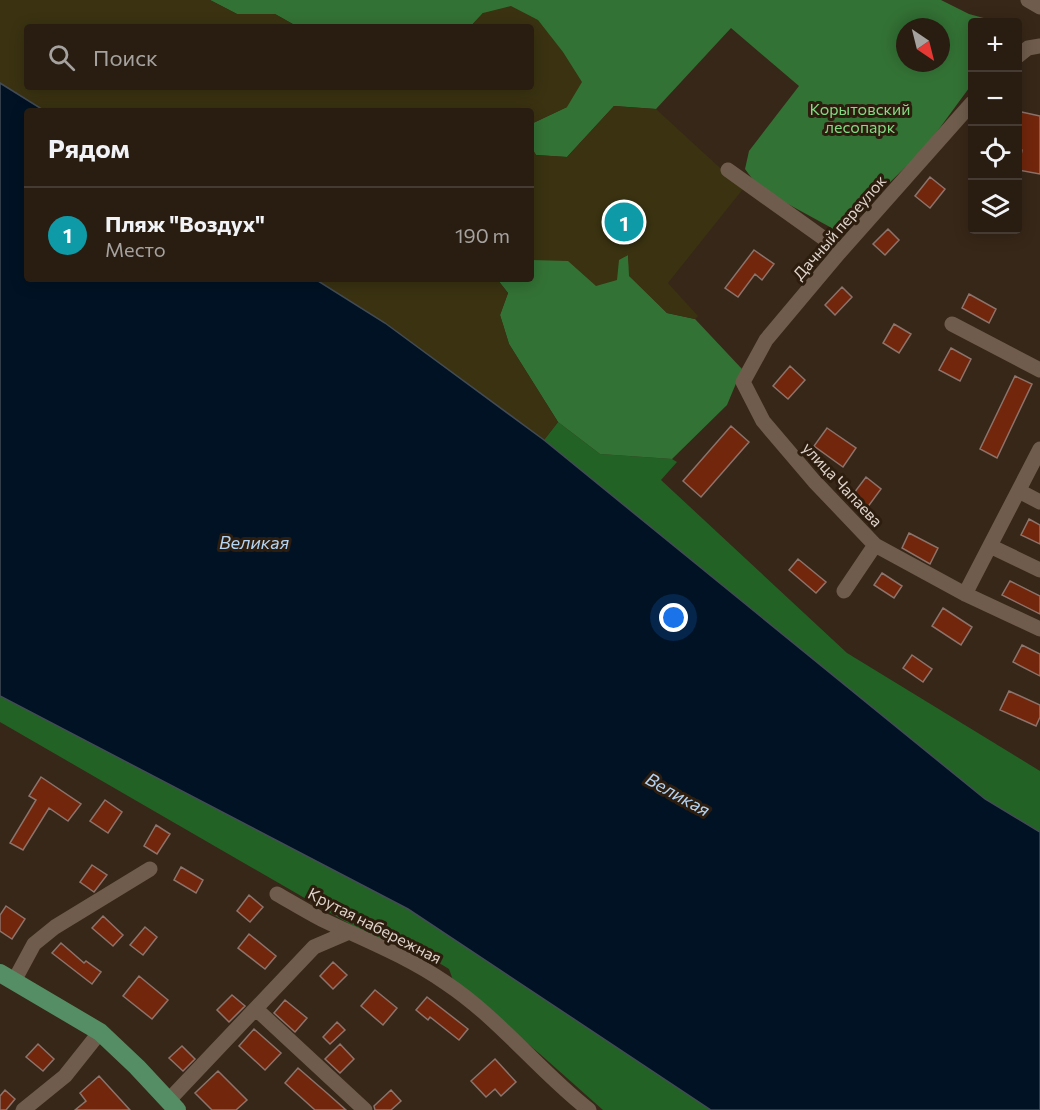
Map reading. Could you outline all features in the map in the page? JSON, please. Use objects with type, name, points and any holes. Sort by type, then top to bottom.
[{"type":"main road","points":[[7,977],[100,1032],[172,1105]]},
{"type":"street","points":[[1028,0],[1040,7]]},
{"type":"street","points":[[1022,52],[1028,48],[1040,46]]},
{"type":"street","name":"Дачный переулок","points":[[743,382],[766,339],[968,108]]},
{"type":"street","points":[[728,170],[826,240],[839,253]]},
{"type":"street","points":[[952,324],[1040,370]]},
{"type":"street","name":"улица Чапаева","points":[[743,382],[763,421],[813,481],[875,545],[965,594],[1040,628]]},
{"type":"street","points":[[965,594],[1040,449]]},
{"type":"street","points":[[1018,491],[1040,502]]},
{"type":"street","points":[[844,591],[875,545]]},
{"type":"street","points":[[990,546],[1040,570]]},
{"type":"street","points":[[7,977],[34,944],[55,927],[150,869]]},
{"type":"street","name":"Крутая набережная","points":[[277,894],[319,918],[404,957],[447,983],[501,1027],[545,1072],[589,1110]]},
{"type":"street","points":[[172,1105],[314,947],[349,932]]},
{"type":"street","points":[[256,1009],[365,1110]]},
{"type":"street","points":[[23,1110],[65,1076],[100,1032]]},
{"type":"green space","name":"Корытовский лесопарк","points":[[210,0],[941,0],[969,14],[984,18],[968,18],[968,89],[925,148],[839,232],[759,188],[745,169],[749,151],[799,86],[731,28],[656,109],[614,106],[567,157],[536,155],[534,152],[534,123],[567,107],[538,21],[483,13],[473,24],[293,24],[275,14],[237,14]]},
{"type":"green space","points":[[628,255],[630,276],[667,313],[695,319],[742,369],[727,405],[672,459],[600,454],[558,422],[509,344],[500,315],[508,293],[499,282],[534,282],[534,260],[619,259]]},
{"type":"green space","points":[[558,422],[600,454],[672,459],[677,462],[661,480],[847,653],[1040,771],[1040,832],[985,799],[544,440]]},
{"type":"green space","points":[[0,696],[408,909],[711,1110],[603,1110],[454,983],[449,969],[401,940],[386,945],[0,722]]},
{"type":"sand","points":[[0,0],[210,0],[237,14],[275,14],[293,24],[24,24],[24,90],[534,90],[534,24],[473,24],[483,13],[511,6],[538,20],[563,52],[582,82],[567,107],[534,123],[534,108],[40,108],[0,83]]},
{"type":"sand","points":[[614,106],[656,109],[743,189],[668,283],[698,316],[695,319],[667,313],[629,276],[628,255],[619,260],[617,280],[596,286],[568,261],[534,260],[534,152],[536,155],[567,157]]},
{"type":"sand","points":[[320,282],[499,282],[508,293],[500,315],[509,344],[558,422],[544,440],[385,323]]},
{"type":"water","name":"Великая","points":[[0,83],[40,108],[24,108],[24,282],[320,282],[385,323],[544,440],[985,799],[1040,832],[1040,1110],[711,1110],[408,909],[0,696]]},
{"type":"building","points":[[1022,112],[1040,116],[1040,174],[1022,171]]},
{"type":"building","points":[[930,177],[945,189],[930,208],[915,196]]},
{"type":"building","points":[[888,229],[899,240],[885,255],[873,244]]},
{"type":"building","points":[[754,250],[774,264],[762,280],[755,274],[738,297],[725,288]]},
{"type":"building","points":[[842,287],[852,297],[835,315],[825,305]]},
{"type":"building","points":[[969,294],[996,309],[989,323],[962,308]]},
{"type":"building","points":[[894,324],[911,334],[899,353],[883,343]]},
{"type":"building","points":[[951,348],[971,359],[960,381],[939,370]]},
{"type":"building","points":[[790,366],[805,380],[788,399],[773,386]]},
{"type":"building","points":[[1015,376],[1032,384],[997,458],[980,449]]},
{"type":"building","points":[[731,426],[749,442],[701,497],[683,481]]},
{"type":"building","points":[[827,428],[856,448],[843,467],[814,446]]},
{"type":"building","points":[[866,477],[881,489],[867,508],[851,497]]},
{"type":"building","points":[[1029,519],[1040,525],[1040,544],[1021,535]]},
{"type":"building","points":[[909,533],[938,548],[930,564],[902,548]]},
{"type":"building","points":[[798,559],[826,582],[816,593],[789,570]]},
{"type":"building","points":[[882,573],[902,586],[894,598],[874,585]]},
{"type":"building","points":[[1010,581],[1040,596],[1040,614],[1002,595]]},
{"type":"building","points":[[943,608],[972,627],[961,645],[932,626]]},
{"type":"building","points":[[1022,645],[1040,654],[1040,676],[1013,662]]},
{"type":"building","points":[[912,655],[932,669],[923,682],[903,668]]},
{"type":"building","points":[[1009,691],[1040,705],[1040,717],[1036,726],[1000,710]]},
{"type":"building","points":[[41,777],[81,804],[68,821],[49,808],[23,850],[10,843],[36,800],[29,796]]},
{"type":"building","points":[[105,800],[122,812],[108,833],[90,821]]},
{"type":"building","points":[[156,825],[170,834],[157,854],[144,846]]},
{"type":"building","points":[[92,865],[107,875],[94,892],[80,882]]},
{"type":"building","points":[[181,867],[203,880],[196,893],[174,880]]},
{"type":"building","points":[[249,895],[263,907],[250,922],[237,911]]},
{"type":"building","points":[[6,906],[25,919],[12,939],[0,931],[0,915]]},
{"type":"building","points":[[103,916],[123,935],[113,946],[92,928]]},
{"type":"building","points":[[145,927],[157,937],[143,955],[130,945]]},
{"type":"building","points":[[249,934],[276,956],[265,969],[238,948]]},
{"type":"building","points":[[61,943],[84,963],[86,961],[101,972],[92,984],[52,953]]},
{"type":"building","points":[[333,962],[347,975],[333,989],[320,976]]},
{"type":"building","points":[[139,976],[168,1000],[152,1019],[123,996]]},
{"type":"building","points":[[375,990],[397,1008],[383,1025],[361,1006]]},
{"type":"building","points":[[232,995],[245,1006],[229,1022],[217,1010]]},
{"type":"building","points":[[427,997],[468,1029],[459,1040],[430,1017],[428,1020],[416,1010]]},
{"type":"building","points":[[285,1000],[307,1018],[295,1032],[274,1013]]},
{"type":"building","points":[[337,1022],[345,1030],[330,1044],[323,1037]]},
{"type":"building","points":[[254,1029],[281,1053],[265,1070],[239,1046]]},
{"type":"building","points":[[38,1044],[54,1059],[43,1071],[26,1057]]},
{"type":"building","points":[[340,1044],[354,1059],[340,1073],[325,1059]]},
{"type":"building","points":[[182,1046],[195,1059],[183,1071],[169,1058]]},
{"type":"building","points":[[495,1059],[516,1082],[501,1096],[495,1089],[486,1097],[471,1081]]},
{"type":"building","points":[[298,1068],[346,1110],[315,1110],[285,1083]]},
{"type":"building","points":[[218,1071],[247,1100],[236,1110],[212,1110],[195,1093]]},
{"type":"building","points":[[99,1076],[130,1110],[75,1110],[86,1101],[80,1093]]},
{"type":"building","points":[[5,1090],[15,1099],[6,1110],[0,1110],[0,1096]]},
{"type":"building","points":[[391,1090],[401,1101],[391,1110],[375,1110],[374,1106]]},
{"type":"place","name":"Пляж \"Воздух\"","points":[[624,222]]}]
